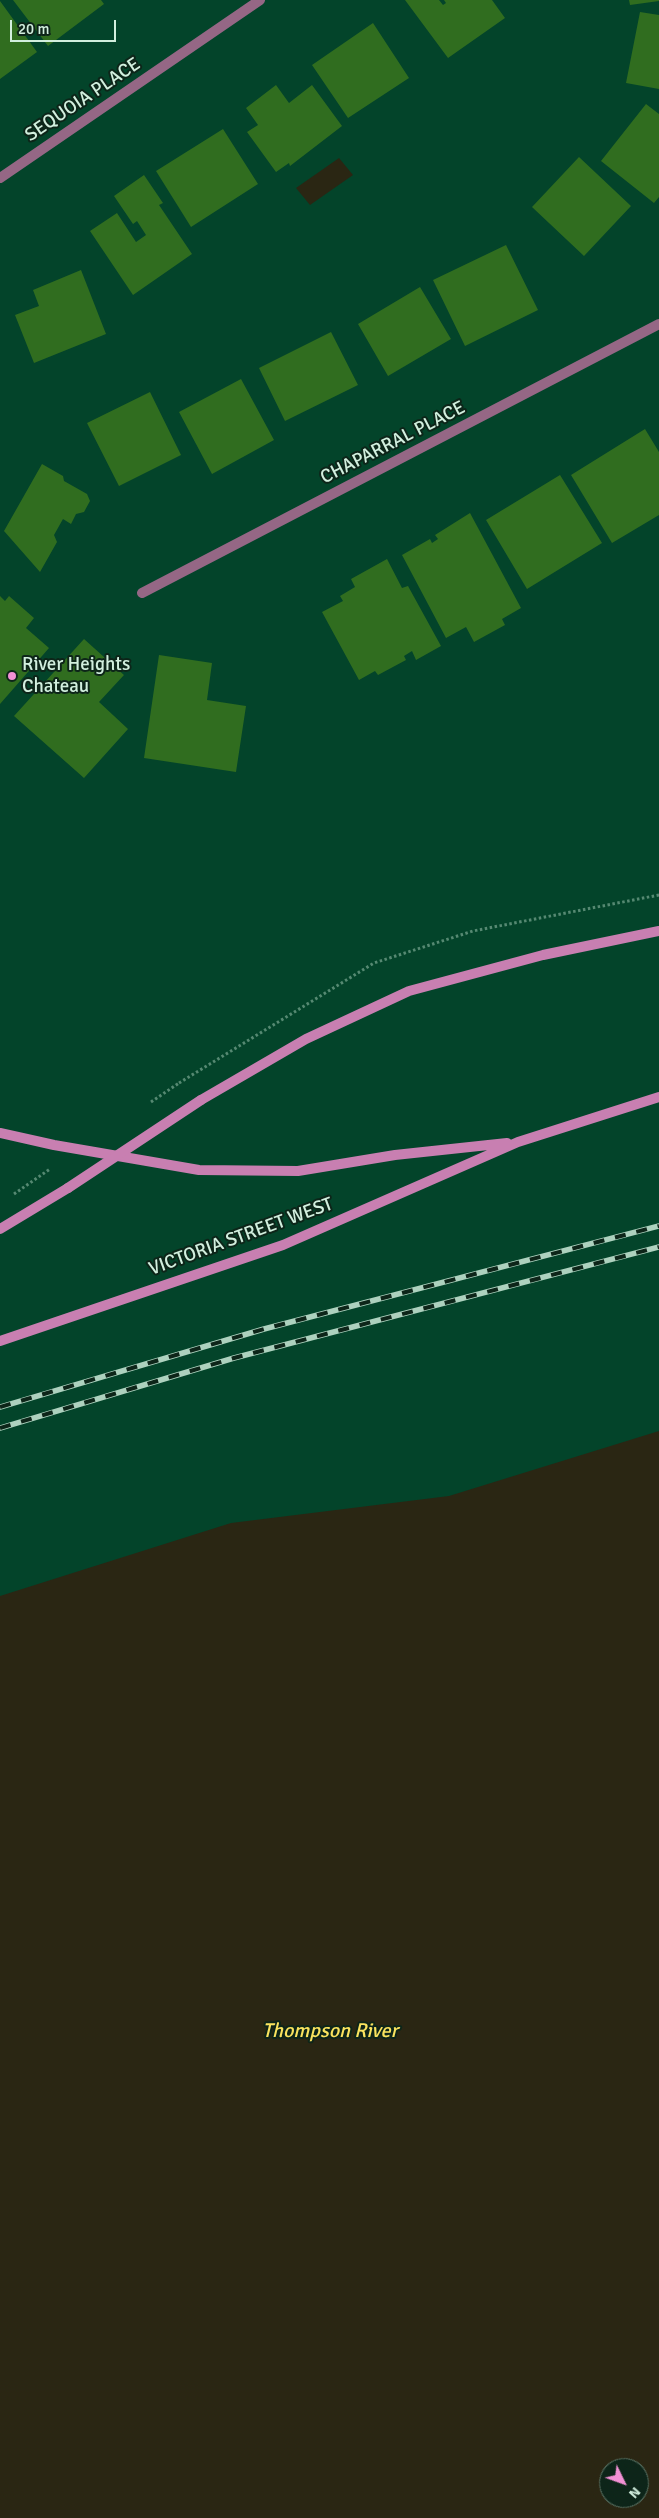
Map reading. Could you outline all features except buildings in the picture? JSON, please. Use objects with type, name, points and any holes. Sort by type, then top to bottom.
[{"type":"main road","points":[[0,1229],[68,1188],[201,1100],[306,1039],[409,991],[543,956],[659,931]]},
{"type":"main road","name":"VICTORIA STREET WEST","points":[[0,1341],[283,1245],[518,1142],[659,1097]]},
{"type":"main road","name":"VICTORIA STREET WEST","points":[[0,1133],[54,1145],[200,1170],[298,1172],[395,1155],[518,1142]]},
{"type":"street","name":"SEQUOIA PLACE","points":[[0,178],[260,0]]},
{"type":"street","name":"CHAPARRAL PLACE","points":[[142,593],[659,324]]},
{"type":"water","points":[[339,158],[353,175],[310,205],[296,188]]},
{"type":"water","name":"Thompson River","points":[[659,1431],[659,2518],[0,2518],[0,1596],[231,1523],[449,1496]]},
{"type":"railway","points":[[0,1407],[264,1329],[659,1226]]},
{"type":"railway","points":[[0,1428],[234,1358],[659,1247]]},
{"type":"place","name":"River Heights Chateau","points":[[12,676]]}]
